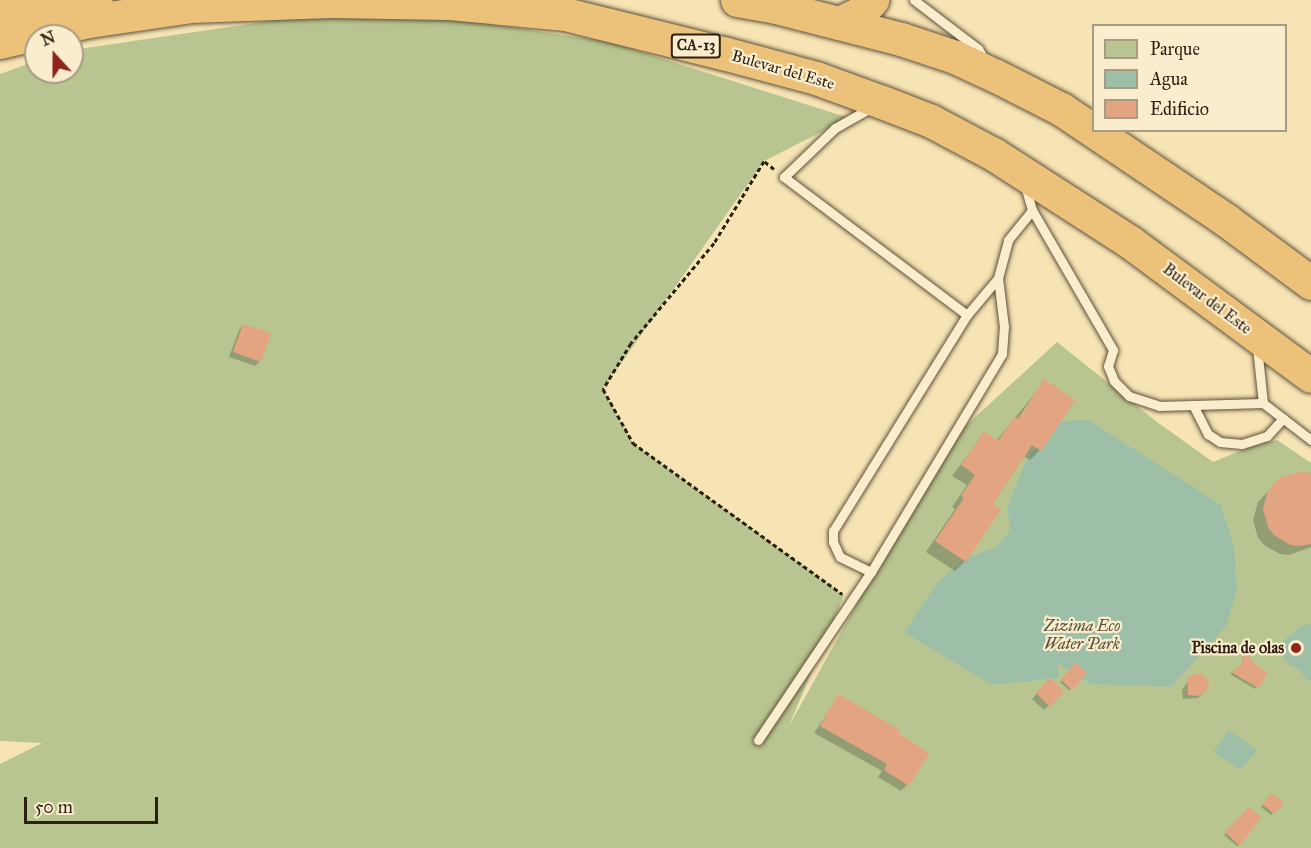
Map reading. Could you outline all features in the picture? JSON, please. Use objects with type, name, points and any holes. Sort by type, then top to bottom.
[{"type":"highway","points":[[0,15],[41,6],[96,0]]},
{"type":"highway","points":[[107,0],[190,6]]},
{"type":"highway","points":[[737,0],[784,4],[838,23],[955,57],[1061,109],[1092,130]]},
{"type":"highway","points":[[838,23],[860,13],[872,0]]},
{"type":"highway","name":"Bulevar del Este","points":[[0,42],[89,21],[190,6],[330,1],[449,3],[565,14],[816,78],[931,121],[1021,171],[1130,242],[1311,375]]},
{"type":"highway","points":[[1095,132],[1226,220],[1311,283]]},
{"type":"highway","points":[[1226,220],[1311,266]]},
{"type":"lane","points":[[914,0],[978,49],[996,76]]},
{"type":"lane","points":[[882,102],[835,128],[784,177],[967,315]]},
{"type":"lane","points":[[1021,171],[1032,210],[1113,350],[1108,366],[1114,381],[1130,396],[1159,406],[1263,403],[1311,440]]},
{"type":"lane","points":[[758,740],[871,572],[1002,354],[1004,327],[998,278],[1008,240],[1032,210]]},
{"type":"lane","points":[[871,572],[840,557],[833,542],[833,531],[967,315],[998,278]]},
{"type":"lane","points":[[1256,335],[1263,403]]},
{"type":"lane","points":[[1193,405],[1208,434],[1220,442],[1242,444],[1267,435],[1283,418]]},
{"type":"path","points":[[784,177],[764,161],[714,243],[631,343],[603,389],[633,443],[844,595]]},
{"type":"green space","name":"Zizima Eco Water Park","points":[[371,6],[610,42],[849,118],[764,161],[603,389],[633,443],[844,595],[789,726],[946,444],[1057,342],[1157,422],[1213,462],[1250,447],[1277,440],[1311,463],[1311,848],[0,848],[0,764],[42,743],[0,741],[0,74],[24,65],[24,84],[84,84],[84,48]]},
{"type":"water","points":[[1087,419],[1221,505],[1234,546],[1237,590],[1226,626],[1171,687],[1091,684],[1058,664],[1059,678],[992,685],[904,632],[938,582],[964,560],[997,546],[1010,530],[1007,507],[1028,457],[1059,422]]},
{"type":"water","name":"Piscina de olas","points":[[1311,623],[1311,681],[1306,679],[1299,669],[1289,665],[1281,654],[1283,641],[1299,628]]},
{"type":"water","points":[[1229,730],[1257,750],[1241,770],[1213,752]]},
{"type":"building","points":[[243,324],[271,333],[261,362],[233,352]]},
{"type":"building","points":[[1044,379],[1075,400],[1041,451],[1032,445],[993,504],[1001,509],[966,562],[935,541],[964,498],[961,496],[975,475],[961,465],[984,431],[998,441],[1015,416],[1018,419]]},
{"type":"building","points":[[1300,472],[1311,473],[1311,544],[1300,546],[1290,545],[1274,535],[1268,527],[1263,509],[1268,491],[1274,483],[1281,477]]},
{"type":"building","points":[[1244,649],[1254,664],[1268,673],[1258,688],[1231,672],[1242,664]]},
{"type":"building","points":[[1075,663],[1087,673],[1072,690],[1061,680]]},
{"type":"building","points":[[1201,673],[1209,682],[1208,690],[1199,696],[1188,695],[1187,679],[1191,675]]},
{"type":"building","points":[[1050,678],[1064,691],[1050,707],[1036,693]]},
{"type":"building","points":[[838,694],[900,730],[898,733],[929,753],[909,786],[884,770],[887,764],[820,726]]},
{"type":"building","points":[[1272,793],[1284,803],[1274,814],[1262,804]]},
{"type":"building","points":[[1249,807],[1261,817],[1240,846],[1225,832]]},
{"type":"place","name":"Piscina de olas","points":[[1296,648]]}]
